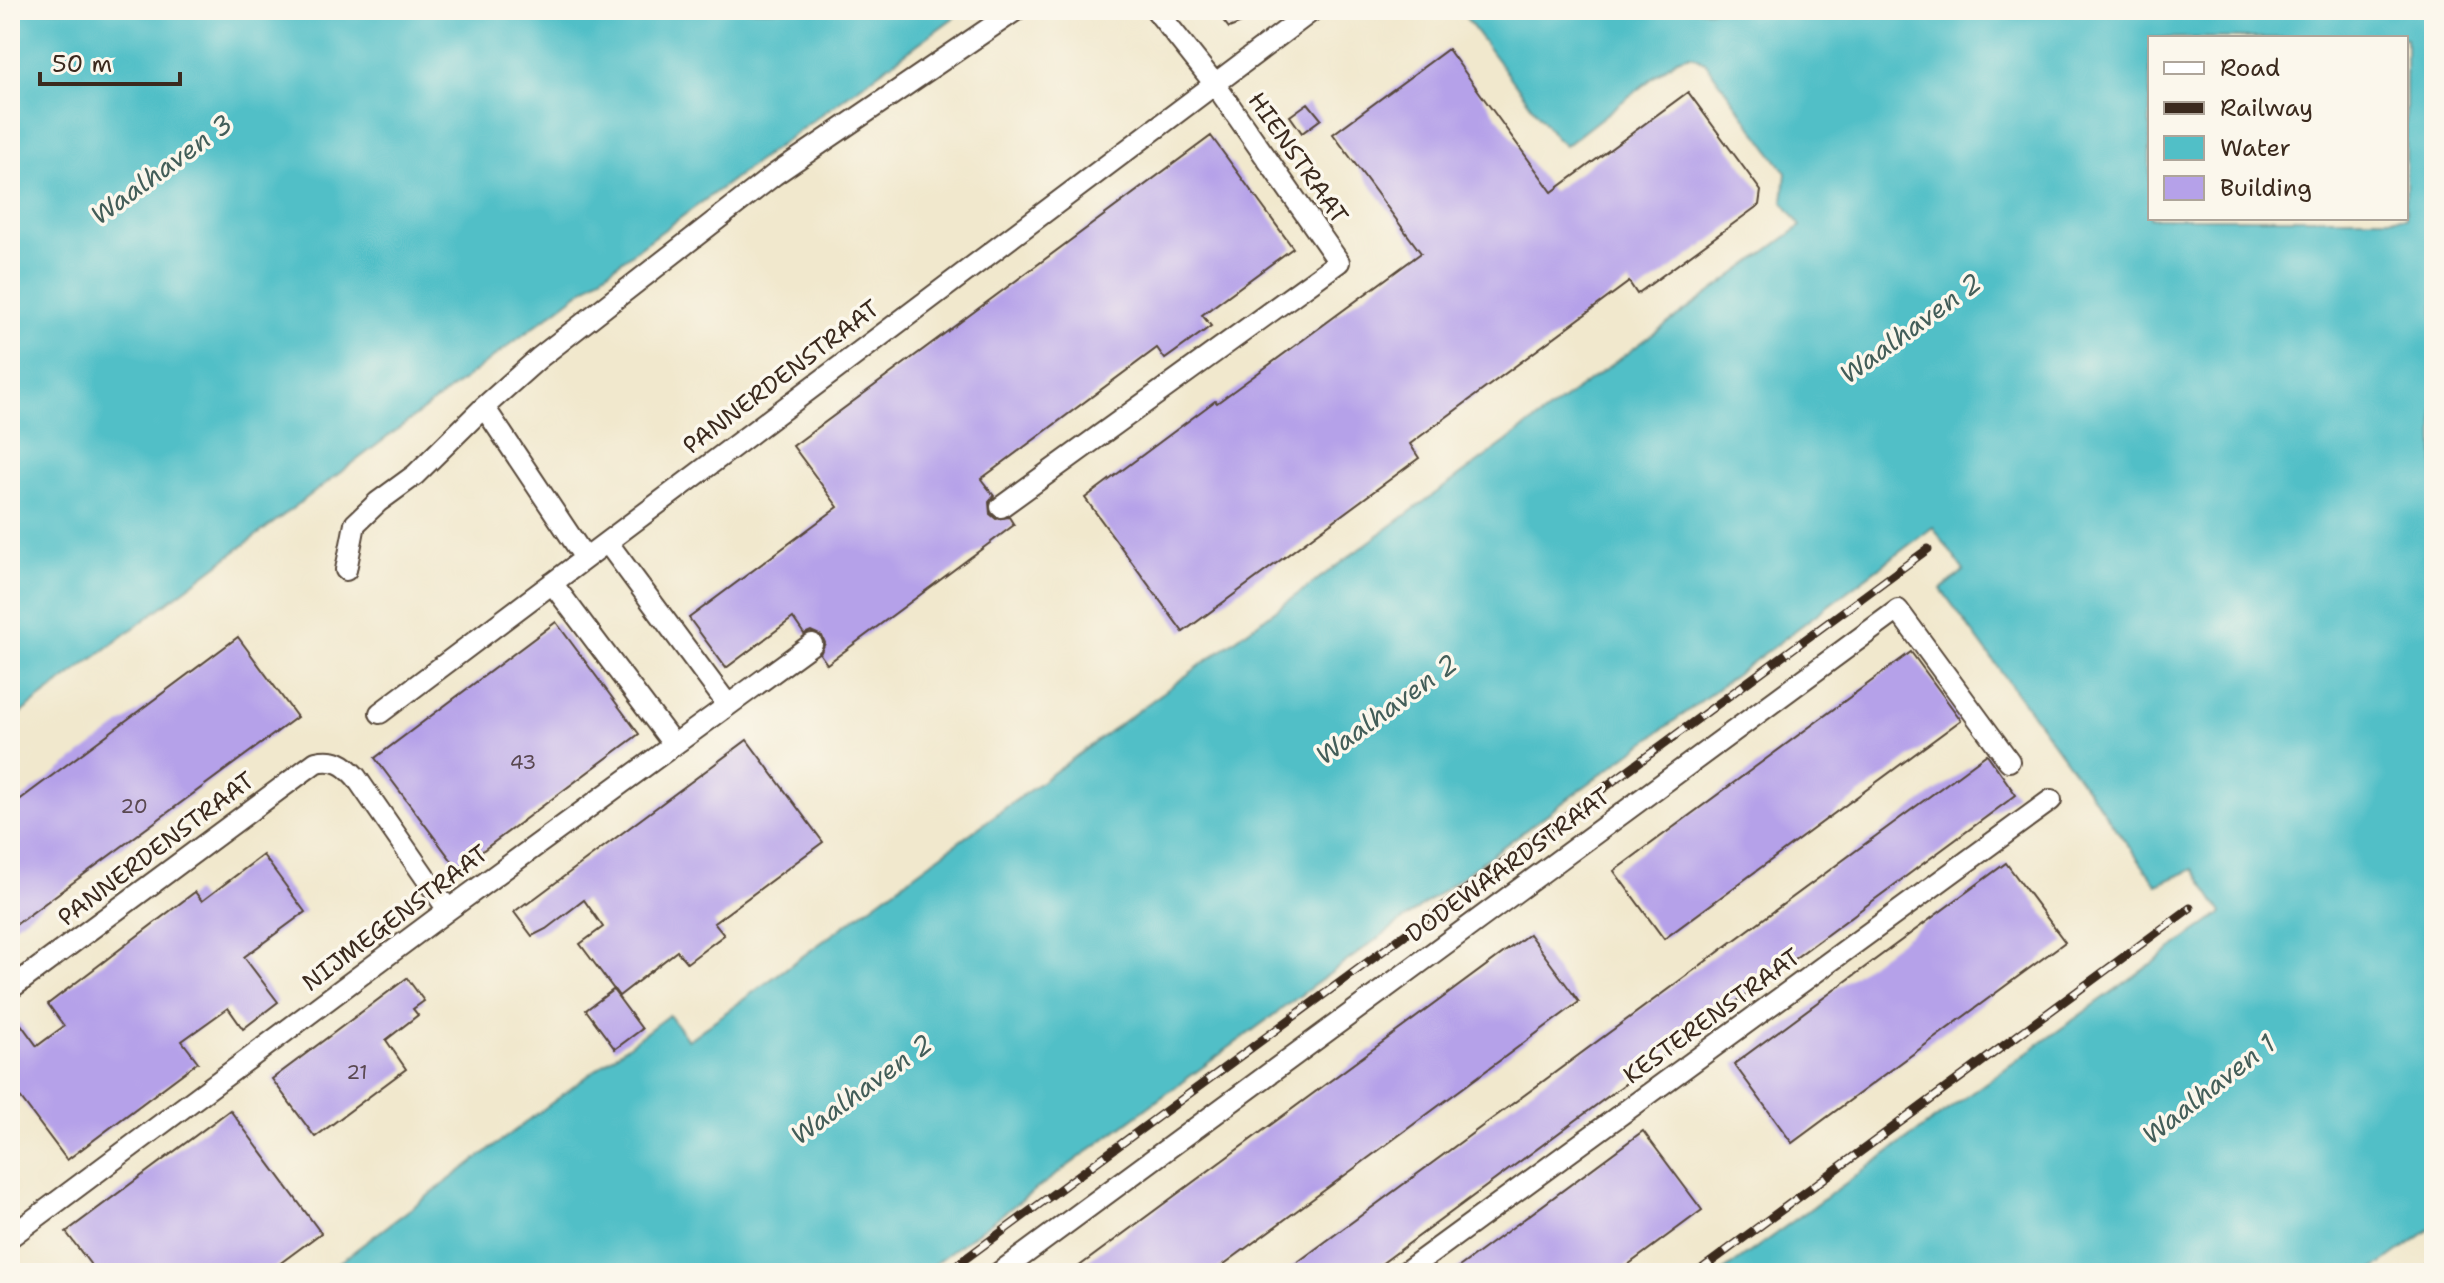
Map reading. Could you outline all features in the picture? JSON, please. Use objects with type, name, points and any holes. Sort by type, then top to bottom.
[{"type":"street","points":[[346,570],[355,524],[378,502],[415,475],[539,358],[774,175],[1016,10]]},
{"type":"street","name":"HIENSTRAAT","points":[[1001,507],[1339,262],[1214,83],[1156,10]]},
{"type":"street","name":"PANNERDENSTRAAT","points":[[380,713],[1313,10]]},
{"type":"street","points":[[484,407],[585,558]]},
{"type":"street","points":[[607,542],[728,705]]},
{"type":"street","points":[[552,583],[674,745]]},
{"type":"street","name":"DODEWAARDSTRAAT","points":[[999,1273],[1898,610],[2009,761]]},
{"type":"street","name":"NIJMEGENSTRAAT","points":[[10,1237],[448,910],[812,644]]},
{"type":"street","name":"PANNERDENSTRAAT","points":[[10,989],[316,762],[326,760],[345,765],[356,777],[448,910]]},
{"type":"street","name":"KESTERENSTRAAT","points":[[1404,1273],[2051,800]]},
{"type":"water","name":"Waalhaven 3","points":[[10,10],[964,10],[620,262],[10,721]]},
{"type":"water","points":[[1460,10],[2434,10],[2434,1226],[2369,1273],[1721,1273],[2222,913],[2193,869],[2157,885],[1941,589],[1964,571],[1933,527],[922,1273],[325,1273],[669,1015],[688,1040],[1801,226],[1783,202],[1786,173],[1705,62],[1690,55],[1677,59],[1565,146],[1555,137]]},
{"type":"building","points":[[1215,10],[1271,10],[1272,11],[1229,28]]},
{"type":"building","points":[[1448,49],[1552,192],[1688,92],[1761,191],[1759,205],[1637,294],[1629,282],[1410,444],[1419,458],[1183,632],[1085,498],[1421,253],[1333,134]]},
{"type":"building","points":[[1308,103],[1321,119],[1302,133],[1290,116]]},
{"type":"building","points":[[1211,136],[1293,248],[1202,315],[1211,326],[1165,359],[1157,348],[981,479],[994,496],[989,502],[990,514],[996,519],[1009,517],[1014,525],[827,664],[820,654],[825,643],[822,636],[811,631],[804,634],[793,618],[726,668],[689,618],[838,507],[793,446]]},
{"type":"building","points":[[556,622],[639,734],[458,869],[375,758]]},
{"type":"building","points":[[238,637],[297,717],[10,929],[10,807]]},
{"type":"building","points":[[1911,652],[1961,720],[1664,939],[1614,871]]},
{"type":"building","points":[[747,740],[823,842],[714,923],[724,935],[687,963],[677,951],[619,996],[580,944],[603,927],[584,900],[532,936],[514,912]]},
{"type":"building","points":[[1987,754],[2016,795],[1369,1273],[1283,1273]]},
{"type":"building","points":[[263,855],[305,912],[244,957],[278,1002],[243,1029],[228,1008],[182,1041],[198,1062],[67,1160],[10,1084],[10,1030],[20,1023],[37,1046],[64,1026],[48,1004],[195,892],[202,901]]},
{"type":"building","points":[[2006,863],[2065,942],[1792,1143],[1734,1064]]},
{"type":"building","points":[[1529,934],[1579,1002],[1352,1170],[1212,1273],[1070,1273]]},
{"type":"building","points":[[407,978],[424,1001],[413,1009],[418,1015],[386,1040],[406,1069],[315,1137],[272,1079]]},
{"type":"building","points":[[613,990],[642,1029],[615,1049],[586,1010]]},
{"type":"building","points":[[230,1110],[321,1233],[267,1273],[97,1273],[66,1232]]},
{"type":"building","points":[[1643,1131],[1702,1210],[1617,1273],[1451,1273]]},
{"type":"railway","points":[[946,1273],[1928,549]]},
{"type":"railway","points":[[1696,1273],[2190,908]]},
{"type":"railway","points":[[2416,1273],[2434,1260]]},
{"type":"water label","name":"Waalhaven 2","points":[[1910,328]]},
{"type":"water label","name":"Waalhaven 2","points":[[1386,709]]},
{"type":"water label","name":"Waalhaven 2","points":[[861,1089]]},
{"type":"water label","name":"Waalhaven 1","points":[[2208,1089]]}]
